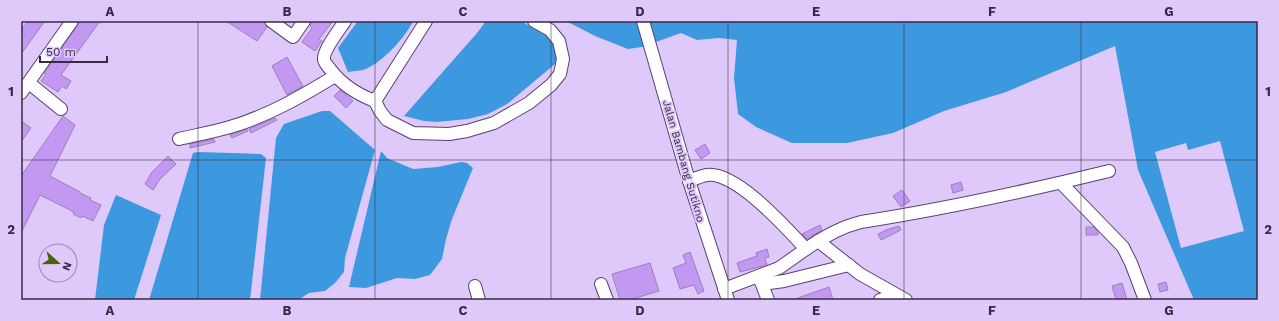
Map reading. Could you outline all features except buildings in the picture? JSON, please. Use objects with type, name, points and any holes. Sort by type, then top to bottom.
[{"type":"street","points":[[21,93],[72,21]]},
{"type":"street","points":[[271,21],[293,37],[304,21]]},
{"type":"street","points":[[345,21],[325,52],[324,59],[326,65],[335,76],[348,88],[361,96],[375,101],[380,112],[387,120],[413,133],[449,134],[468,131],[494,123],[529,103],[551,85],[560,74],[563,58],[559,41],[550,30],[534,21]]},
{"type":"street","points":[[375,101],[426,21]]},
{"type":"street","name":"Jalan Bambang Sutikno","points":[[643,21],[652,47],[689,181],[726,294]]},
{"type":"street","points":[[179,139],[213,132],[249,120],[277,108],[335,76]]},
{"type":"street","points":[[29,83],[61,109]]},
{"type":"street","points":[[726,294],[760,280],[818,241],[845,226],[954,206],[1109,171]]},
{"type":"street","points":[[689,181],[708,175],[722,177],[740,186],[762,205],[806,249]]},
{"type":"street","points":[[1061,183],[1123,247],[1131,263],[1145,300]]},
{"type":"street","points":[[818,241],[860,274],[901,297]]},
{"type":"street","points":[[760,280],[784,281],[849,265]]},
{"type":"street","points":[[760,280],[768,300]]},
{"type":"street","points":[[601,284],[607,300]]},
{"type":"street","points":[[475,286],[478,300]]},
{"type":"street","points":[[880,300],[901,297]]},
{"type":"water","points":[[358,21],[413,21],[405,35],[384,57],[363,70],[348,72],[338,48]]},
{"type":"water","points":[[486,21],[521,21],[552,39],[558,53],[555,64],[507,104],[488,114],[468,119],[437,122],[424,121],[404,116],[477,33]]},
{"type":"water","points":[[566,21],[1258,21],[1258,300],[1194,300],[1138,170],[1115,46],[1006,92],[944,111],[893,133],[847,143],[792,143],[756,127],[738,114],[734,78],[737,40],[719,38],[697,40],[681,33],[642,47],[628,49],[595,36]]},
{"type":"water","points":[[322,111],[330,111],[375,150],[345,258],[344,272],[335,283],[325,291],[309,293],[298,300],[260,300],[276,138],[284,124]]},
{"type":"water","points":[[381,151],[387,158],[413,169],[438,167],[461,162],[467,163],[473,168],[452,219],[442,259],[430,275],[415,279],[397,278],[366,288],[349,287]]},
{"type":"water","points":[[193,153],[261,154],[266,158],[250,300],[149,300]]},
{"type":"water","points":[[116,195],[161,215],[134,300],[95,300],[104,225]]},
{"type":"pier","points":[[1220,141],[1244,231],[1181,248],[1155,152],[1186,143],[1188,150]]}]
